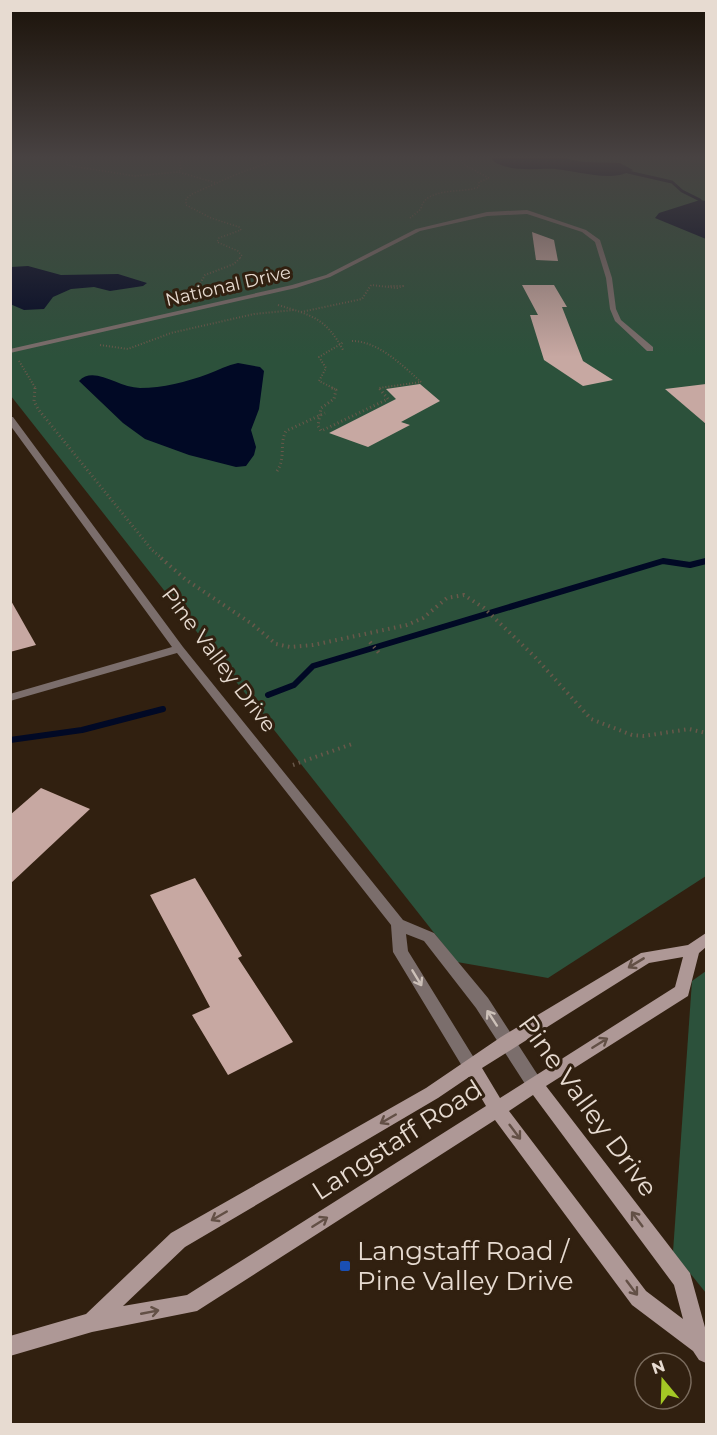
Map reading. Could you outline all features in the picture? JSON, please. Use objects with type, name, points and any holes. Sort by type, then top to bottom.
[{"type":"main road","name":"Langstaff Road","points":[[92,1322],[178,1240],[432,1094],[507,1042],[646,957],[692,950],[706,939]]},
{"type":"main road","name":"Langstaff Road","points":[[10,1346],[92,1322],[190,1304],[682,991],[692,950]]},
{"type":"main road","name":"Pine Valley Drive","points":[[471,1066],[497,1109],[639,1298],[703,1348]]},
{"type":"main road","name":"Pine Valley Drive","points":[[535,1085],[683,1280],[703,1348]]},
{"type":"street","name":"National Drive","points":[[10,351],[294,287],[347,267],[387,244],[418,230],[445,223]]},
{"type":"street","name":"National Drive","points":[[563,223],[598,241],[609,278],[613,309],[618,321],[650,349]]},
{"type":"street","name":"Pine Valley Drive","points":[[10,418],[178,649],[398,924],[429,937],[482,1003],[535,1085]]},
{"type":"street","points":[[10,698],[178,649]]},
{"type":"street","name":"Pine Valley Drive","points":[[398,924],[401,952],[471,1066]]},
{"type":"path","points":[[198,287],[206,275],[234,264],[242,256],[238,251],[217,242],[219,238],[241,230],[239,226],[228,223]]},
{"type":"path","points":[[301,312],[362,299],[368,294],[371,285],[388,286]]},
{"type":"path","points":[[276,304],[315,316],[331,326],[342,350]]},
{"type":"path","points":[[96,345],[128,350],[171,333],[254,314],[294,310]]},
{"type":"path","points":[[344,342],[319,357],[326,368],[319,381],[336,390],[334,399],[321,408],[318,426],[321,431],[388,399],[379,388],[421,382],[403,366],[365,340],[352,341]]},
{"type":"path","points":[[19,350],[19,361],[36,389],[35,405],[152,550],[185,579],[252,624],[276,644],[313,645],[407,626],[423,618],[447,597],[457,595],[473,600],[484,608],[542,664],[591,719],[632,735],[644,736],[689,729],[706,733]]},
{"type":"path","points":[[278,471],[283,462],[283,437],[286,430],[325,414]]},
{"type":"path","points":[[370,642],[379,653]]},
{"type":"path","points":[[290,767],[352,744]]},
{"type":"green space","points":[[11,223],[706,223],[706,876],[548,978],[457,962],[11,396]]},
{"type":"green space","points":[[706,971],[706,1293],[673,1252],[692,981]]},
{"type":"water","points":[[667,223],[706,223],[706,239]]},
{"type":"water","points":[[28,266],[61,275],[118,274],[147,283],[143,286],[110,291],[94,287],[71,289],[53,297],[44,309],[24,310],[10,304],[11,267]]},
{"type":"water","points":[[238,363],[260,367],[264,371],[259,409],[251,430],[256,447],[254,455],[246,466],[236,467],[189,455],[145,439],[123,423],[79,381],[92,375],[132,387],[157,387],[191,380]]},
{"type":"building","points":[[532,232],[554,240],[558,261],[536,260]]},
{"type":"building","points":[[522,285],[554,285],[567,307],[562,307],[583,361],[613,380],[583,386],[544,360],[530,315],[538,315]]},
{"type":"building","points":[[420,384],[440,401],[401,422],[410,425],[368,447],[329,433],[396,399],[386,389]]},
{"type":"building","points":[[706,384],[706,424],[665,389]]},
{"type":"building","points":[[10,599],[36,645],[10,652]]},
{"type":"building","points":[[41,788],[90,809],[10,884],[10,815]]},
{"type":"building","points":[[195,878],[242,956],[238,958],[293,1042],[228,1075],[192,1015],[210,1007],[150,895]]},
{"type":"waterway","points":[[268,695],[294,685],[313,666],[663,561],[690,565],[706,561]]},
{"type":"waterway","points":[[10,740],[82,730],[163,709]]},
{"type":"place","name":"Langstaff Road / Pine Valley Drive","points":[[345,1266]]}]
